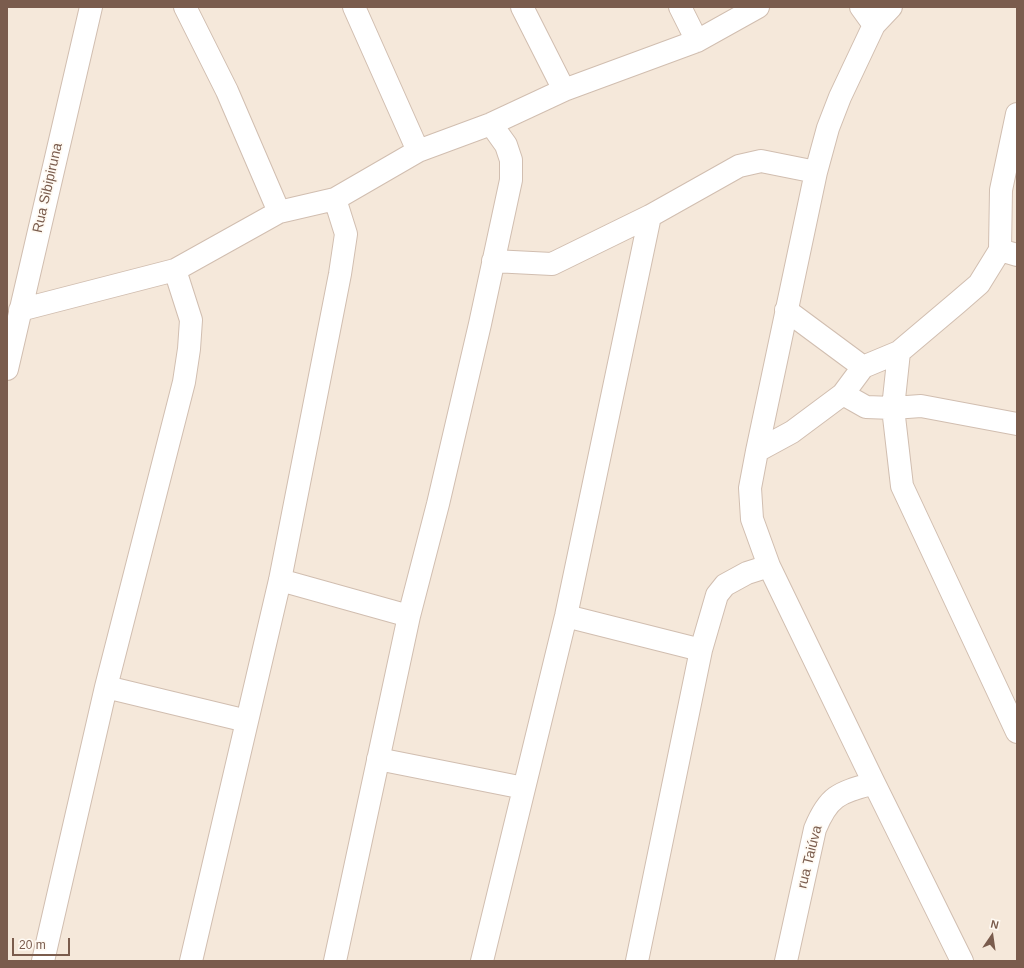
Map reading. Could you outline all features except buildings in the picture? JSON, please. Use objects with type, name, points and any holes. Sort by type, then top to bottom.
[{"type":"street","name":"Rua Sibipiruna","points":[[7,369],[90,7]]},
{"type":"street","points":[[185,7],[227,91],[279,212]]},
{"type":"street","points":[[354,7],[418,151]]},
{"type":"street","points":[[522,7],[564,90]]},
{"type":"street","points":[[680,7],[697,41]]},
{"type":"street","points":[[20,310],[175,270],[279,212],[335,199],[418,151],[491,124],[564,90],[697,41],[758,7]]},
{"type":"street","points":[[861,7],[874,25]]},
{"type":"street","points":[[891,7],[874,25],[840,97],[828,128],[816,172],[750,488],[752,519],[770,566],[874,784],[962,961]]},
{"type":"street","points":[[757,451],[792,432],[843,394],[863,367],[899,352],[978,284],[1008,253],[1001,190],[1017,114]]},
{"type":"street","points":[[335,961],[410,616],[440,497],[511,180],[511,160],[506,145],[491,124]]},
{"type":"street","points":[[493,261],[552,264],[650,216],[739,166],[761,161],[816,172]]},
{"type":"street","points":[[191,961],[280,580],[340,274],[346,234],[335,199]]},
{"type":"street","points":[[482,961],[566,616],[650,216]]},
{"type":"street","points":[[43,961],[106,687],[184,382],[189,349],[191,320],[175,270]]},
{"type":"street","points":[[786,310],[863,367]]},
{"type":"street","points":[[899,352],[893,408],[902,486],[1017,732]]},
{"type":"street","points":[[843,394],[866,407],[893,408],[921,406],[1017,424]]},
{"type":"street","points":[[637,961],[701,650],[717,595],[725,585],[747,573],[770,566]]},
{"type":"street","points":[[280,580],[410,616]]},
{"type":"street","points":[[566,616],[701,650]]},
{"type":"street","points":[[106,687],[248,721]]},
{"type":"street","points":[[378,759],[524,788]]},
{"type":"street","name":"rua Taiúva","points":[[786,961],[815,829],[822,814],[831,801],[841,795],[856,788],[874,784]]},
{"type":"shaded area","points":[[7,7],[1017,7],[1017,961],[7,961]]}]
